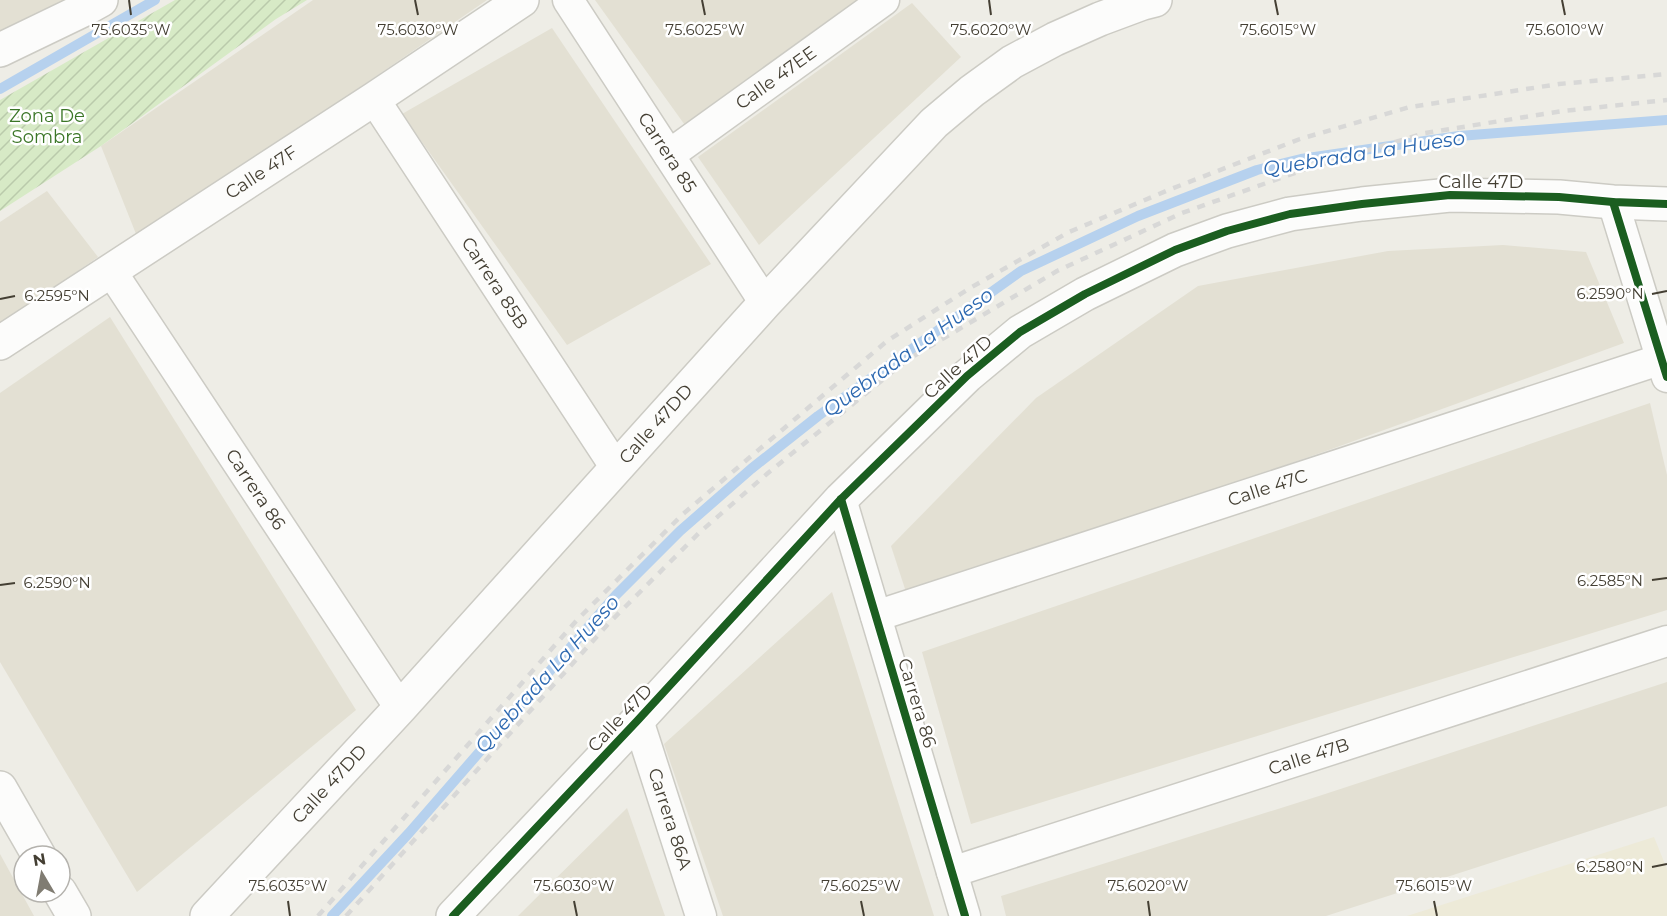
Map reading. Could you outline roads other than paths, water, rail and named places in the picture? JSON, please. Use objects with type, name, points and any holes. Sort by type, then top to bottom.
[{"type":"street","name":"Calle 47F","points":[[0,343],[522,0]]},
{"type":"street","name":"Carrera 85","points":[[568,0],[765,303]]},
{"type":"street","name":"Calle 47EE","points":[[669,155],[884,0]]},
{"type":"street","name":"Calle 47DD","points":[[207,916],[400,708],[765,303],[934,123],[1012,62],[1100,19],[1155,0]]},
{"type":"street","points":[[0,50],[87,3]]},
{"type":"street","name":"Carrera 85B","points":[[374,99],[616,468]]},
{"type":"street","name":"Calle 47D","points":[[453,916],[841,500],[967,376],[1020,332],[1085,294],[1174,250],[1227,231],[1290,214],[1450,195],[1559,197],[1667,204]]},
{"type":"street","points":[[1613,202],[1664,368]]},
{"type":"street","name":"Carrera 86","points":[[111,271],[400,708]]},
{"type":"street","name":"Calle 47C","points":[[876,616],[1664,368]]},
{"type":"street","name":"Carrera 86","points":[[841,500],[965,916]]},
{"type":"street","name":"Calle 47B","points":[[952,872],[1667,641]]},
{"type":"street","name":"Carrera 86A","points":[[638,720],[701,916]]},
{"type":"street","points":[[0,788],[32,844]]},
{"type":"waterway","points":[[0,89],[155,0]]},
{"type":"waterway","name":"Quebrada La Hueso","points":[[332,916],[409,833],[616,595],[680,531],[751,469],[818,416],[1021,271],[1138,216],[1257,170],[1301,159],[1459,136],[1667,120]]},
{"type":"railway","points":[[318,916],[577,620],[683,514],[887,341],[970,288],[1069,232],[1300,139],[1410,107],[1559,84],[1667,74]]},
{"type":"railway","points":[[346,916],[609,623],[700,532],[768,473],[907,360],[1057,271],[1182,213],[1306,169],[1425,133],[1563,111],[1667,100]]},
{"type":"park label","name":"Zona De Sombra","points":[[47,126]]}]
